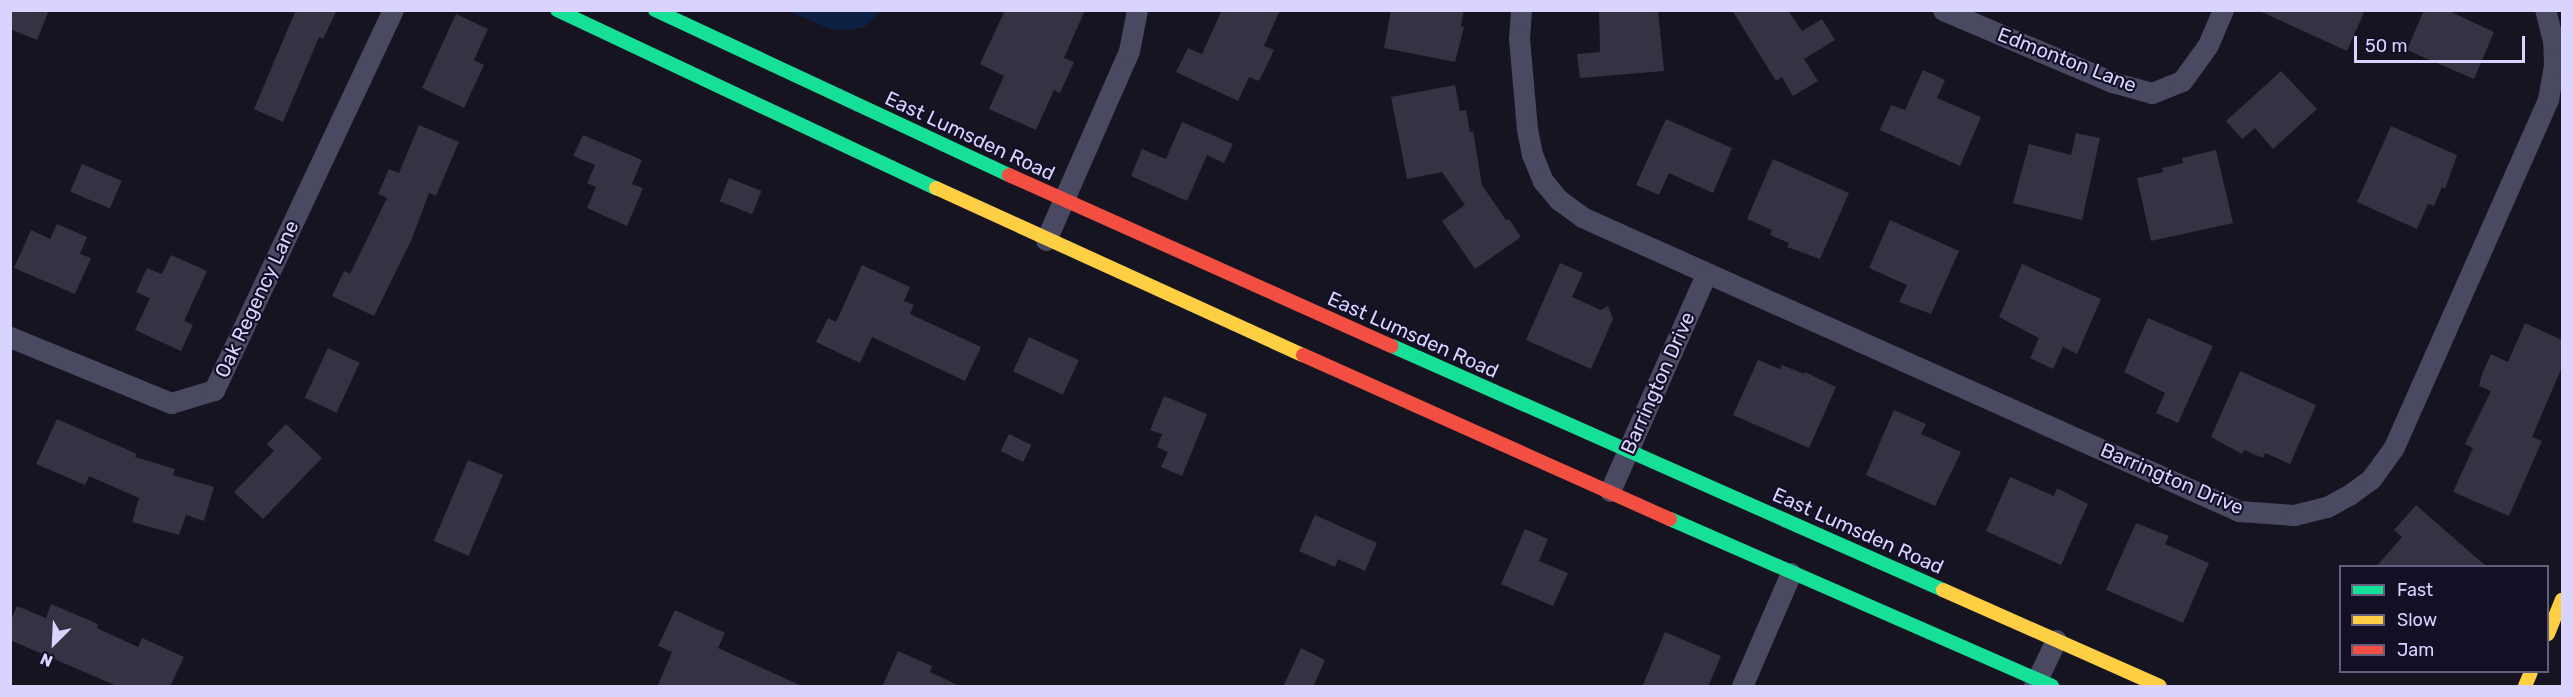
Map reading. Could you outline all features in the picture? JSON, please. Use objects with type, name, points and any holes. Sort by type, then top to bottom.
[{"type":"main road","points":[[557,10],[1046,240],[2041,684]]},
{"type":"main road","name":"East Lumsden Road","points":[[655,10],[1064,201],[2160,687]]},
{"type":"main road","points":[[2549,629],[2562,600]]},
{"type":"main road","points":[[2525,687],[2531,673]]},
{"type":"street","name":"Oak Regency Lane","points":[[10,337],[171,403],[214,390],[393,10]]},
{"type":"street","points":[[1046,240],[1130,51],[1137,10]]},
{"type":"street","name":"Barrington Drive","points":[[1521,10],[1519,38],[1527,129],[1532,154],[1543,181],[1559,200],[1582,217],[2239,511],[2294,515],[2327,507],[2371,479],[2394,447],[2548,99],[2554,64],[2553,41],[2545,10]]},
{"type":"street","name":"Edmonton Lane","points":[[1943,10],[2112,82],[2152,93],[2182,81],[2208,45],[2223,10]]},
{"type":"street","name":"Barrington Drive","points":[[1610,491],[1706,274]]},
{"type":"street","points":[[1742,687],[1791,573]]},
{"type":"street","points":[[2041,684],[2056,640]]},
{"type":"water","points":[[789,11],[880,11],[864,27],[848,30],[830,29]]},
{"type":"building","points":[[10,10],[49,10],[37,40],[10,29]]},
{"type":"building","points":[[296,10],[337,10],[323,39],[319,37],[283,122],[254,109]]},
{"type":"building","points":[[1005,10],[1085,10],[1064,58],[1074,62],[1060,93],[1054,90],[1036,130],[989,109],[1004,76],[980,64]]},
{"type":"building","points":[[1222,10],[1280,10],[1264,46],[1274,50],[1259,81],[1249,77],[1238,101],[1176,72],[1188,48],[1202,54]]},
{"type":"building","points":[[1391,10],[1464,10],[1461,26],[1464,27],[1455,62],[1384,48]]},
{"type":"building","points":[[1599,10],[1658,10],[1664,71],[1580,78],[1577,54],[1600,52]]},
{"type":"building","points":[[1732,10],[1788,10],[1802,31],[1822,19],[1835,40],[1804,59],[1818,81],[1793,96],[1782,77],[1776,81]]},
{"type":"building","points":[[2257,10],[2365,10],[2347,51]]},
{"type":"building","points":[[2424,10],[2447,10],[2494,32],[2474,79],[2407,50]]},
{"type":"building","points":[[456,14],[488,29],[474,60],[484,65],[464,108],[422,88]]},
{"type":"building","points":[[1923,70],[1945,80],[1937,98],[1981,117],[1960,166],[1880,130],[1891,105],[1905,110]]},
{"type":"building","points":[[2281,71],[2317,109],[2273,149],[2255,128],[2242,139],[2226,121]]},
{"type":"building","points":[[1455,85],[1460,111],[1466,110],[1470,132],[1473,131],[1482,185],[1506,220],[1509,219],[1521,237],[1475,269],[1442,221],[1465,205],[1442,172],[1407,179],[1391,97]]},
{"type":"building","points":[[1666,119],[1732,148],[1713,193],[1669,173],[1659,195],[1636,185]]},
{"type":"building","points":[[1182,122],[1233,144],[1224,163],[1207,155],[1187,201],[1131,176],[1142,149],[1166,159]]},
{"type":"building","points":[[419,125],[459,142],[436,196],[429,193],[411,241],[374,316],[332,296],[344,271],[350,274],[387,198],[378,194],[389,169],[399,173]]},
{"type":"building","points":[[2391,126],[2457,155],[2445,189],[2442,187],[2434,206],[2428,204],[2417,229],[2357,202]]},
{"type":"building","points":[[2076,133],[2100,138],[2082,220],[2013,203],[2029,144],[2071,155]]},
{"type":"building","points":[[583,135],[642,160],[632,184],[643,188],[627,226],[587,208],[596,187],[587,183],[595,165],[573,156]]},
{"type":"building","points":[[2216,150],[2233,223],[2151,241],[2137,178],[2163,172],[2162,168],[2183,163],[2182,158]]},
{"type":"building","points":[[1773,159],[1849,193],[1820,259],[1787,247],[1789,243],[1770,235],[1772,230],[1747,219]]},
{"type":"building","points":[[82,164],[122,181],[110,208],[70,192]]},
{"type":"building","points":[[729,178],[761,191],[752,214],[720,201]]},
{"type":"building","points":[[1890,220],[1959,251],[1931,314],[1899,302],[1907,285],[1869,268]]},
{"type":"building","points":[[57,224],[87,237],[80,254],[91,258],[75,294],[14,268],[31,230],[50,239]]},
{"type":"building","points":[[171,255],[207,271],[184,321],[193,325],[181,351],[135,330],[150,298],[136,292],[147,268],[162,274]]},
{"type":"building","points":[[1560,263],[1583,273],[1572,297],[1601,310],[1608,306],[1613,319],[1591,369],[1526,340]]},
{"type":"building","points":[[2022,264],[2101,299],[2077,354],[2063,347],[2053,369],[2030,358],[2039,338],[1999,317]]},
{"type":"building","points":[[862,265],[910,287],[904,301],[914,305],[910,314],[981,347],[965,381],[872,337],[860,363],[816,342],[828,318],[836,322]]},
{"type":"building","points":[[2148,318],[2213,346],[2178,423],[2156,413],[2165,393],[2124,372]]},
{"type":"building","points":[[2525,323],[2562,340],[2562,367],[2532,437],[2542,441],[2509,516],[2453,492],[2473,448],[2465,444],[2491,391],[2479,386],[2482,374],[2491,354],[2508,362]]},
{"type":"building","points":[[1029,337],[1079,360],[1063,395],[1013,371]]},
{"type":"building","points":[[328,348],[360,363],[336,413],[305,398]]},
{"type":"building","points":[[1758,360],[1780,369],[1782,365],[1804,374],[1805,372],[1836,387],[1809,448],[1733,415]]},
{"type":"building","points":[[2240,371],[2316,405],[2290,464],[2265,453],[2263,458],[2244,450],[2242,454],[2211,437]]},
{"type":"building","points":[[1164,396],[1207,414],[1182,476],[1161,467],[1168,452],[1157,447],[1162,434],[1150,430]]},
{"type":"building","points":[[1894,410],[1926,424],[1921,434],[1961,452],[1935,506],[1866,475]]},
{"type":"building","points":[[57,419],[137,454],[135,457],[175,469],[173,475],[214,487],[204,521],[186,515],[179,535],[132,522],[139,498],[89,476],[85,485],[36,464]]},
{"type":"building","points":[[286,424],[322,458],[263,519],[234,492],[274,451],[267,444]]},
{"type":"building","points":[[1009,434],[1031,445],[1023,462],[1001,451]]},
{"type":"building","points":[[468,460],[503,475],[469,556],[434,541]]},
{"type":"building","points":[[2010,477],[2054,496],[2057,488],[2088,504],[2061,565],[1986,531]]},
{"type":"building","points":[[2416,505],[2485,565],[2378,565],[2402,537],[2394,530]]},
{"type":"building","points":[[1315,515],[1377,543],[1365,571],[1338,559],[1335,567],[1299,551]]},
{"type":"building","points":[[2136,523],[2169,536],[2165,544],[2209,563],[2183,623],[2106,590]]},
{"type":"building","points":[[1525,529],[1548,539],[1539,561],[1568,573],[1553,606],[1501,584]]},
{"type":"building","points":[[51,604],[98,624],[97,628],[138,647],[142,638],[184,657],[170,687],[119,687],[10,640],[10,622],[17,606],[46,618]]},
{"type":"building","points":[[675,610],[725,633],[718,648],[804,687],[657,687],[672,652],[658,646]]},
{"type":"building","points":[[1665,632],[1721,656],[1708,687],[1642,687]]},
{"type":"building","points":[[1301,648],[1325,660],[1313,687],[1283,687]]},
{"type":"building","points":[[898,651],[932,666],[930,672],[962,687],[882,687]]},
{"type":"traffic: fast","points":[[557,10],[936,188]]},
{"type":"traffic: fast","points":[[655,10],[1009,175]]},
{"type":"traffic: fast","points":[[1392,346],[1943,590]]},
{"type":"traffic: fast","points":[[1670,519],[2052,686]]},
{"type":"traffic: slow","points":[[936,188],[1303,355]]},
{"type":"traffic: slow","points":[[1943,590],[2160,686]]},
{"type":"traffic: slow","points":[[2549,632],[2562,600]]},
{"type":"traffic: slow","points":[[2525,686],[2531,673]]},
{"type":"traffic: jam","points":[[1009,175],[1392,346]]},
{"type":"traffic: jam","points":[[1303,355],[1670,519]]}]
